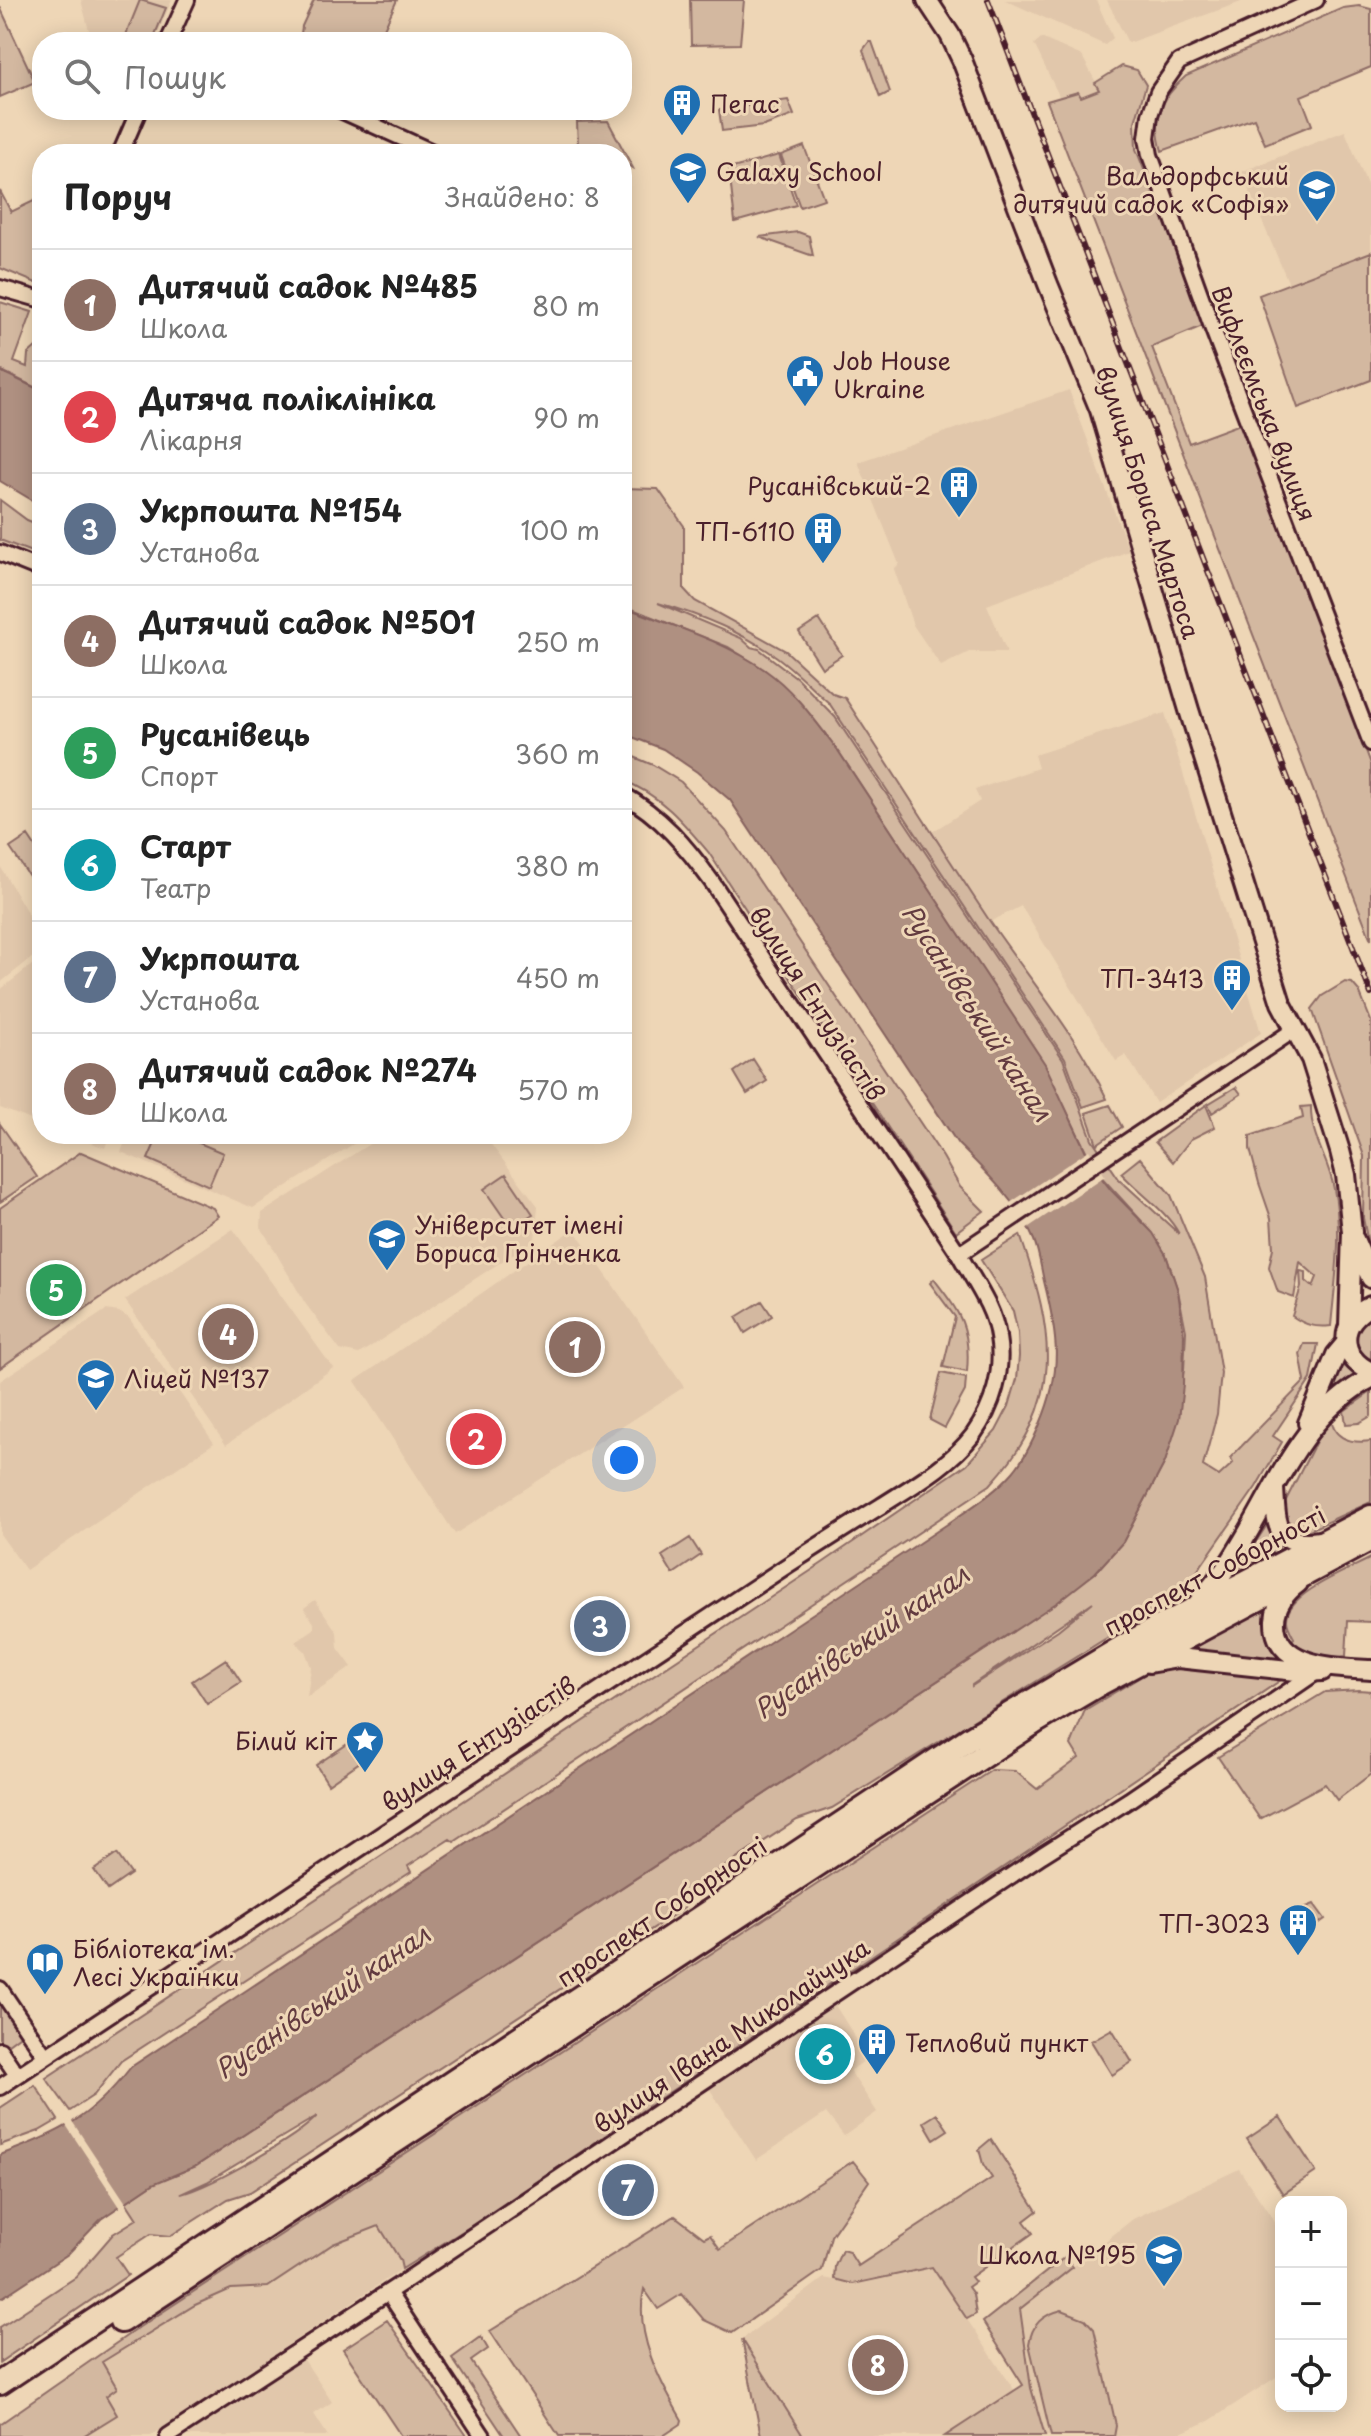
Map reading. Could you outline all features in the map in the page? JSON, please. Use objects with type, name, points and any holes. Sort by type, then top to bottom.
[{"type":"highway","name":"проспект Соборності","points":[[0,2383],[970,1738],[1195,1607],[1371,1517]]},
{"type":"highway","name":"проспект Соборності","points":[[0,2401],[1035,1722],[1120,1672],[1361,1544]]},
{"type":"main road","name":"вулиця Бориса Мартоса","points":[[927,0],[962,60],[1100,410],[1267,961],[1281,1003],[1311,1059],[1340,1151],[1346,1175],[1352,1232],[1347,1334],[1299,1446]]},
{"type":"main road","name":"вулиця Бориса Мартоса","points":[[1352,1232],[1371,1278]]},
{"type":"main road","points":[[1371,1306],[1354,1317],[1347,1334],[1354,1361],[1371,1375]]},
{"type":"main road","name":"вулиця Бориса Мартоса","points":[[1195,1607],[1226,1567],[1299,1446],[1332,1403],[1371,1375]]},
{"type":"main road","points":[[1274,1488],[1279,1530],[1287,1539],[1305,1543],[1320,1541]]},
{"type":"main road","name":"вулиця Івана Миколайчука","points":[[1361,1544],[1292,1587],[1280,1602],[1275,1623],[1285,1648],[1295,1656],[1339,1668],[1371,1670]]},
{"type":"main road","name":"вулиця Івана Миколайчука","points":[[1120,1672],[1167,1658],[1318,1671],[1339,1668]]},
{"type":"street","points":[[176,32],[187,0]]},
{"type":"street","name":"Вифлеємська вулиця","points":[[1316,0],[1187,57],[1168,76],[1158,92],[1150,115],[1147,138],[1150,155],[1212,327],[1371,743]]},
{"type":"street","points":[[124,144],[135,120]]},
{"type":"street","points":[[362,120],[415,144]]},
{"type":"street","points":[[0,288],[32,297]]},
{"type":"street","points":[[0,553],[32,566]]},
{"type":"street","name":"вулиця Ентузіастів","points":[[0,2087],[788,1565],[914,1485],[972,1436],[987,1411],[997,1386],[1000,1361],[998,1337],[993,1316],[959,1254],[703,870],[662,820],[632,800]]},
{"type":"street","points":[[959,1254],[1294,1030]]},
{"type":"street","name":"вулиця Івана Миколайчука","points":[[168,2436],[1129,1800],[1318,1671]]},
{"type":"street","points":[[0,1989],[45,2056]]},
{"type":"street","points":[[0,2050],[17,2075]]},
{"type":"street","points":[[388,2292],[483,2436]]},
{"type":"shaded area","points":[[81,0],[172,0],[158,32],[89,32]]},
{"type":"shaded area","points":[[140,0],[166,8],[156,32],[127,32]]},
{"type":"shaded area","points":[[314,0],[397,0],[383,32],[301,32]]},
{"type":"shaded area","points":[[690,0],[744,0],[740,44],[691,45]]},
{"type":"shaded area","points":[[1005,0],[1096,0],[1113,38],[1105,45]]},
{"type":"shaded area","points":[[1107,0],[1240,0],[1241,2],[1128,43]]},
{"type":"shaded area","points":[[1359,6],[1371,9],[1371,67],[1301,96],[1312,125],[1265,144],[1254,118],[1162,151],[1158,129],[1160,110],[1186,76],[1343,8]]},
{"type":"shaded area","points":[[0,7],[32,76],[32,83],[0,97]]},
{"type":"shaded area","points":[[1041,38],[1082,56],[1100,90],[1081,97],[1077,92],[1060,98],[1034,44]]},
{"type":"shaded area","points":[[872,42],[890,92],[880,97],[863,50]]},
{"type":"shaded area","points":[[1122,66],[1137,70],[1146,85],[1135,122],[1136,149],[1205,325],[1152,347],[1189,443],[1243,423],[1371,764],[1371,940],[1047,101],[1078,92],[1081,97],[1099,90],[1095,83]]},
{"type":"shaded area","points":[[788,100],[794,115],[764,126],[722,131],[719,110]]},
{"type":"shaded area","points":[[608,121],[620,144],[578,144],[577,122]]},
{"type":"shaded area","name":"Вальдорфський дитячий садок «Софія»","points":[[1345,131],[1371,194],[1371,252],[1289,284],[1241,172]]},
{"type":"shaded area","points":[[804,146],[824,199],[800,207],[781,155]]},
{"type":"shaded area","points":[[779,155],[796,205],[735,222],[729,169]]},
{"type":"shaded area","points":[[0,191],[11,212],[32,202],[32,281],[0,268]]},
{"type":"shaded area","points":[[798,232],[809,236],[813,256],[759,237]]},
{"type":"shaded area","points":[[1371,252],[1371,380],[1298,408],[1259,295]]},
{"type":"shaded area","points":[[0,302],[32,312],[14,362],[27,367],[28,354],[32,350],[32,386],[0,370]]},
{"type":"shaded area","points":[[1069,390],[1129,551],[987,605],[1007,652],[969,652],[941,666],[913,625],[894,569],[899,564],[858,462]]},
{"type":"shaded area","points":[[632,488],[658,489],[684,526],[684,589],[695,601],[786,651],[833,694],[845,698],[989,920],[1067,1029],[1107,1099],[1083,1107],[1065,1058],[829,703],[764,648],[705,619],[658,603],[741,638],[751,647],[759,649],[797,678],[835,717],[1063,1059],[1092,1139],[1119,1179],[1179,1234],[1160,1210],[1121,1173],[1140,1158],[1171,1195],[1205,1277],[1221,1373],[1217,1414],[1203,1466],[1219,1476],[1233,1463],[1230,1458],[1305,1381],[1300,1354],[1304,1344],[1318,1344],[1311,1379],[1273,1436],[1282,1442],[1256,1487],[1184,1590],[832,1808],[797,1820],[695,1886],[684,1908],[250,2192],[228,2199],[170,2236],[151,2234],[116,2257],[128,2275],[0,2362],[0,2327],[76,2277],[113,2234],[137,2219],[126,2202],[154,2183],[196,2166],[1032,1619],[1095,1573],[1123,1542],[1165,1462],[1184,1370],[1186,1331],[1178,1291],[1166,1255],[1151,1231],[1096,1171],[1042,1061],[839,752],[810,715],[766,671],[728,647],[632,609]],"holes":[[[1093,1602],[1058,1630],[972,1686]],[[317,2116],[254,2160],[213,2181],[181,2194],[207,2182]]]},
{"type":"shaded area","points":[[0,500],[32,522],[32,552],[0,540]]},
{"type":"shaded area","points":[[819,619],[842,655],[822,668],[799,632]]},
{"type":"shaded area","points":[[1165,713],[1261,1033],[1156,1103],[1126,1055],[1116,1061],[1021,906],[990,922],[932,832],[980,801],[975,790],[1038,768],[1034,755]]},
{"type":"shaded area","points":[[632,756],[681,782],[726,831],[960,1187],[984,1211],[956,1232],[709,853],[681,820],[660,801],[632,784]]},
{"type":"shaded area","points":[[28,836],[32,842],[32,878],[31,879],[10,848]]},
{"type":"shaded area","points":[[0,866],[32,921],[32,958],[0,983]]},
{"type":"shaded area","points":[[32,965],[32,1120],[0,1108],[0,990]]},
{"type":"shaded area","points":[[1345,982],[1352,983],[1359,991],[1371,1021],[1371,1258],[1363,1218],[1364,1156],[1312,1009],[1322,996]]},
{"type":"shaded area","points":[[753,1059],[767,1081],[747,1094],[734,1072]]},
{"type":"shaded area","points":[[1236,1087],[1241,1094],[1212,1113],[1208,1104]]},
{"type":"shaded area","points":[[1110,1105],[1122,1127],[1097,1144],[1086,1113]]},
{"type":"shaded area","points":[[1206,1105],[1215,1127],[1191,1139],[1173,1162],[1155,1142]]},
{"type":"shaded area","points":[[1311,1106],[1313,1128],[1332,1178],[1337,1206],[1337,1258],[1331,1326],[1325,1327],[1301,1322],[1292,1316],[1301,1287],[1300,1271],[1306,1272],[1306,1281],[1313,1287],[1317,1277],[1300,1262],[1294,1298],[1278,1292],[1269,1267],[1273,1248],[1271,1218],[1250,1149],[1250,1136],[1303,1118],[1301,1107]]},
{"type":"shaded area","points":[[0,1124],[37,1177],[0,1202]]},
{"type":"shaded area","points":[[124,1144],[353,1144],[253,1208],[121,1152]]},
{"type":"shaded area","points":[[155,1144],[202,1144],[223,1153],[209,1186],[148,1159]]},
{"type":"shaded area","name":"Університет імені Бориса Грінченка","points":[[369,1144],[491,1144],[538,1206],[535,1240],[359,1354],[340,1350],[305,1303],[261,1227],[262,1213]]},
{"type":"shaded area","points":[[81,1152],[213,1208],[218,1216],[0,1368],[0,1208]]},
{"type":"shaded area","points":[[506,1174],[533,1214],[511,1228],[484,1189]]},
{"type":"shaded area","points":[[233,1229],[333,1368],[226,1445],[125,1300]]},
{"type":"shaded area","points":[[574,1229],[684,1387],[455,1534],[355,1381]]},
{"type":"shaded area","points":[[1020,1235],[1041,1305],[1047,1366],[1042,1396],[1032,1425],[1015,1455],[990,1485],[454,1842],[450,1839],[408,1866],[411,1872],[121,2061],[94,2095],[70,2111],[46,2078],[967,1464],[996,1431],[1009,1406],[1017,1379],[1019,1356],[1013,1311],[981,1260]]},
{"type":"shaded area","points":[[934,1279],[962,1321],[967,1343],[967,1372],[943,1367],[955,1317],[930,1283]]},
{"type":"shaded area","points":[[762,1301],[772,1316],[745,1333],[736,1317]]},
{"type":"shaded area","name":"Ліцей №137","points":[[106,1310],[129,1318],[214,1443],[26,1570],[0,1534],[0,1381]]},
{"type":"shaded area","points":[[1371,1314],[1371,1365],[1354,1346],[1355,1330]]},
{"type":"shaded area","points":[[1339,1362],[1358,1377],[1330,1396],[1338,1373]]},
{"type":"shaded area","points":[[941,1373],[966,1378],[965,1391],[945,1428],[930,1420]]},
{"type":"shaded area","points":[[1371,1392],[1371,1416],[1359,1423],[1346,1424],[1344,1411]]},
{"type":"shaded area","points":[[1331,1412],[1334,1428],[1342,1437],[1371,1441],[1371,1502],[1303,1533],[1285,1531],[1282,1508]]},
{"type":"shaded area","points":[[1267,1525],[1280,1550],[1234,1575]]},
{"type":"shaded area","points":[[690,1538],[701,1555],[673,1574],[662,1556]]},
{"type":"shaded area","points":[[1371,1558],[1371,1622],[1348,1621],[1346,1656],[1316,1654],[1289,1643],[1294,1638],[1287,1620],[1297,1600],[1321,1583]]},
{"type":"shaded area","points":[[315,1600],[337,1632],[338,1648],[352,1667],[307,1697],[311,1667],[305,1651],[295,1642],[314,1629],[314,1623],[304,1608]]},
{"type":"shaded area","points":[[1269,1604],[1266,1619],[1296,1666],[1190,1651]]},
{"type":"shaded area","points":[[226,1659],[241,1682],[207,1704],[192,1681]]},
{"type":"shaded area","points":[[1202,1664],[1287,1676],[471,2226],[402,2269],[400,2260],[379,2226],[333,2244],[268,2287],[231,2289],[195,2305],[102,2362],[117,2388],[106,2396],[117,2415],[83,2436],[0,2436],[0,2424],[138,2328],[992,1770],[1015,1771],[1037,1789],[1079,1758],[1071,1745],[1085,1710],[1157,1667]]},
{"type":"shaded area","points":[[1371,1691],[1371,1774],[1337,1800],[1325,1784],[1260,1819],[1218,1757],[1325,1692]]},
{"type":"shaded area","points":[[355,1739],[367,1757],[328,1784],[316,1765]]},
{"type":"shaded area","points":[[117,1854],[131,1874],[108,1890],[94,1870]]},
{"type":"shaded area","points":[[1314,1904],[1325,1919],[1304,1934],[1289,1914]]},
{"type":"shaded area","points":[[0,1999],[23,2033],[4,2047],[0,2041]]},
{"type":"shaded area","points":[[835,2005],[868,2058],[850,2071],[877,2112],[844,2136],[826,2113],[756,2160],[709,2088]]},
{"type":"shaded area","points":[[1112,2029],[1132,2062],[1112,2075],[1091,2041]]},
{"type":"shaded area","points":[[35,2085],[58,2120],[39,2131],[0,2145],[0,2108]]},
{"type":"shaded area","points":[[937,2114],[948,2130],[934,2139],[924,2122]]},
{"type":"shaded area","points":[[1280,2117],[1316,2172],[1283,2194],[1247,2139]]},
{"type":"shaded area","points":[[991,2139],[1037,2211],[1024,2221],[1033,2233],[971,2277],[975,2282],[968,2287],[973,2294],[976,2314],[967,2319],[932,2267],[853,2284],[834,2279],[835,2266],[842,2250],[849,2252],[858,2266],[992,2178],[983,2164],[979,2149]]},
{"type":"shaded area","points":[[853,2161],[869,2181],[831,2236],[822,2270],[732,2333],[704,2320],[682,2294],[658,2309],[644,2289],[642,2306],[646,2340],[665,2390],[682,2420],[681,2424],[663,2436],[559,2436],[490,2331],[675,2216],[704,2238],[710,2235],[720,2249]]},
{"type":"shaded area","name":"Школа №195","points":[[1239,2169],[1275,2222],[1275,2378],[1209,2421],[1173,2436],[1045,2436],[1031,2388],[1020,2309],[1133,2219]]},
{"type":"shaded area","points":[[379,2226],[400,2260],[402,2269],[151,2436],[83,2436],[117,2415],[106,2396],[116,2387],[101,2363],[195,2305],[231,2289],[268,2287],[333,2244]]},
{"type":"shaded area","points":[[1065,2257],[1073,2267],[1020,2309],[1031,2388],[1045,2436],[945,2436],[1023,2385],[983,2322]]},
{"type":"shaded area","points":[[932,2267],[1015,2391],[945,2436],[803,2436],[742,2339],[824,2278],[854,2284]]},
{"type":"shaded area","points":[[1062,2310],[1085,2319],[1094,2329],[1116,2425],[1114,2436],[1051,2436],[1029,2344],[1039,2321]]},
{"type":"shaded area","points":[[387,2320],[467,2436],[401,2436],[343,2349]]},
{"type":"shaded area","points":[[481,2337],[488,2349],[471,2361],[521,2436],[504,2436],[452,2358]]},
{"type":"shaded area","points":[[742,2339],[803,2436],[761,2436]]},
{"type":"shaded area","points":[[301,2355],[332,2402],[314,2414],[328,2436],[178,2436]]},
{"type":"water","points":[[0,371],[32,386],[32,500],[0,481]]},
{"type":"water","name":"Русанівський канал","points":[[632,610],[696,634],[749,659],[776,678],[804,707],[837,749],[1045,1064],[1093,1167],[1153,1233],[1166,1255],[1178,1291],[1184,1334],[1179,1419],[1165,1462],[1123,1542],[1095,1573],[1058,1602],[196,2166],[153,2184],[101,2219],[68,2254],[0,2299],[0,2155],[73,2122],[102,2099],[131,2067],[973,1507],[1006,1480],[1032,1443],[1052,1387],[1056,1353],[1053,1319],[1039,1255],[1028,1227],[1000,1189],[958,1144],[730,800],[663,749],[632,737]]},
{"type":"pier","points":[[1089,1150],[1105,1176],[1023,1231],[1007,1205]]},
{"type":"pier","points":[[70,2118],[128,2206],[122,2210],[64,2122]]},
{"type":"railway","points":[[988,0],[1371,994]]},
{"type":"place","name":"Пегас","points":[[682,137]]},
{"type":"place","name":"Galaxy School","points":[[688,205]]},
{"type":"place","name":"Вальдорфський дитячий садок «Софія»","points":[[1317,223]]},
{"type":"place","name":"Job House Ukraine","points":[[805,408]]},
{"type":"place","name":"Русанівський-2","points":[[959,519]]},
{"type":"place","name":"ТП-6110","points":[[823,565]]},
{"type":"place","name":"ТП-3413","points":[[1232,1012]]},
{"type":"place","name":"Університет імені Бориса Грінченка","points":[[387,1272]]},
{"type":"place","name":"Русанівець","points":[[56,1290]]},
{"type":"place","name":"Дитячий садок №501","points":[[228,1334]]},
{"type":"place","name":"Дитячий садок №485","points":[[575,1347]]},
{"type":"place","name":"Ліцей №137","points":[[96,1412]]},
{"type":"place","name":"Дитяча поліклініка","points":[[476,1439]]},
{"type":"place","name":"Укрпошта №154","points":[[600,1626]]},
{"type":"place","name":"Білий кіт","points":[[365,1774]]},
{"type":"place","name":"ТП-3023","points":[[1298,1957]]},
{"type":"place","name":"Бібліотека ім. Лесі Українки","points":[[45,1996]]},
{"type":"place","name":"Старт","points":[[825,2054]]},
{"type":"place","name":"Тепловий пункт","points":[[877,2076]]},
{"type":"place","name":"Укрпошта","points":[[628,2190]]},
{"type":"place","name":"Школа №195","points":[[1164,2288]]},
{"type":"place","name":"Дитячий садок №274","points":[[878,2365]]}]
